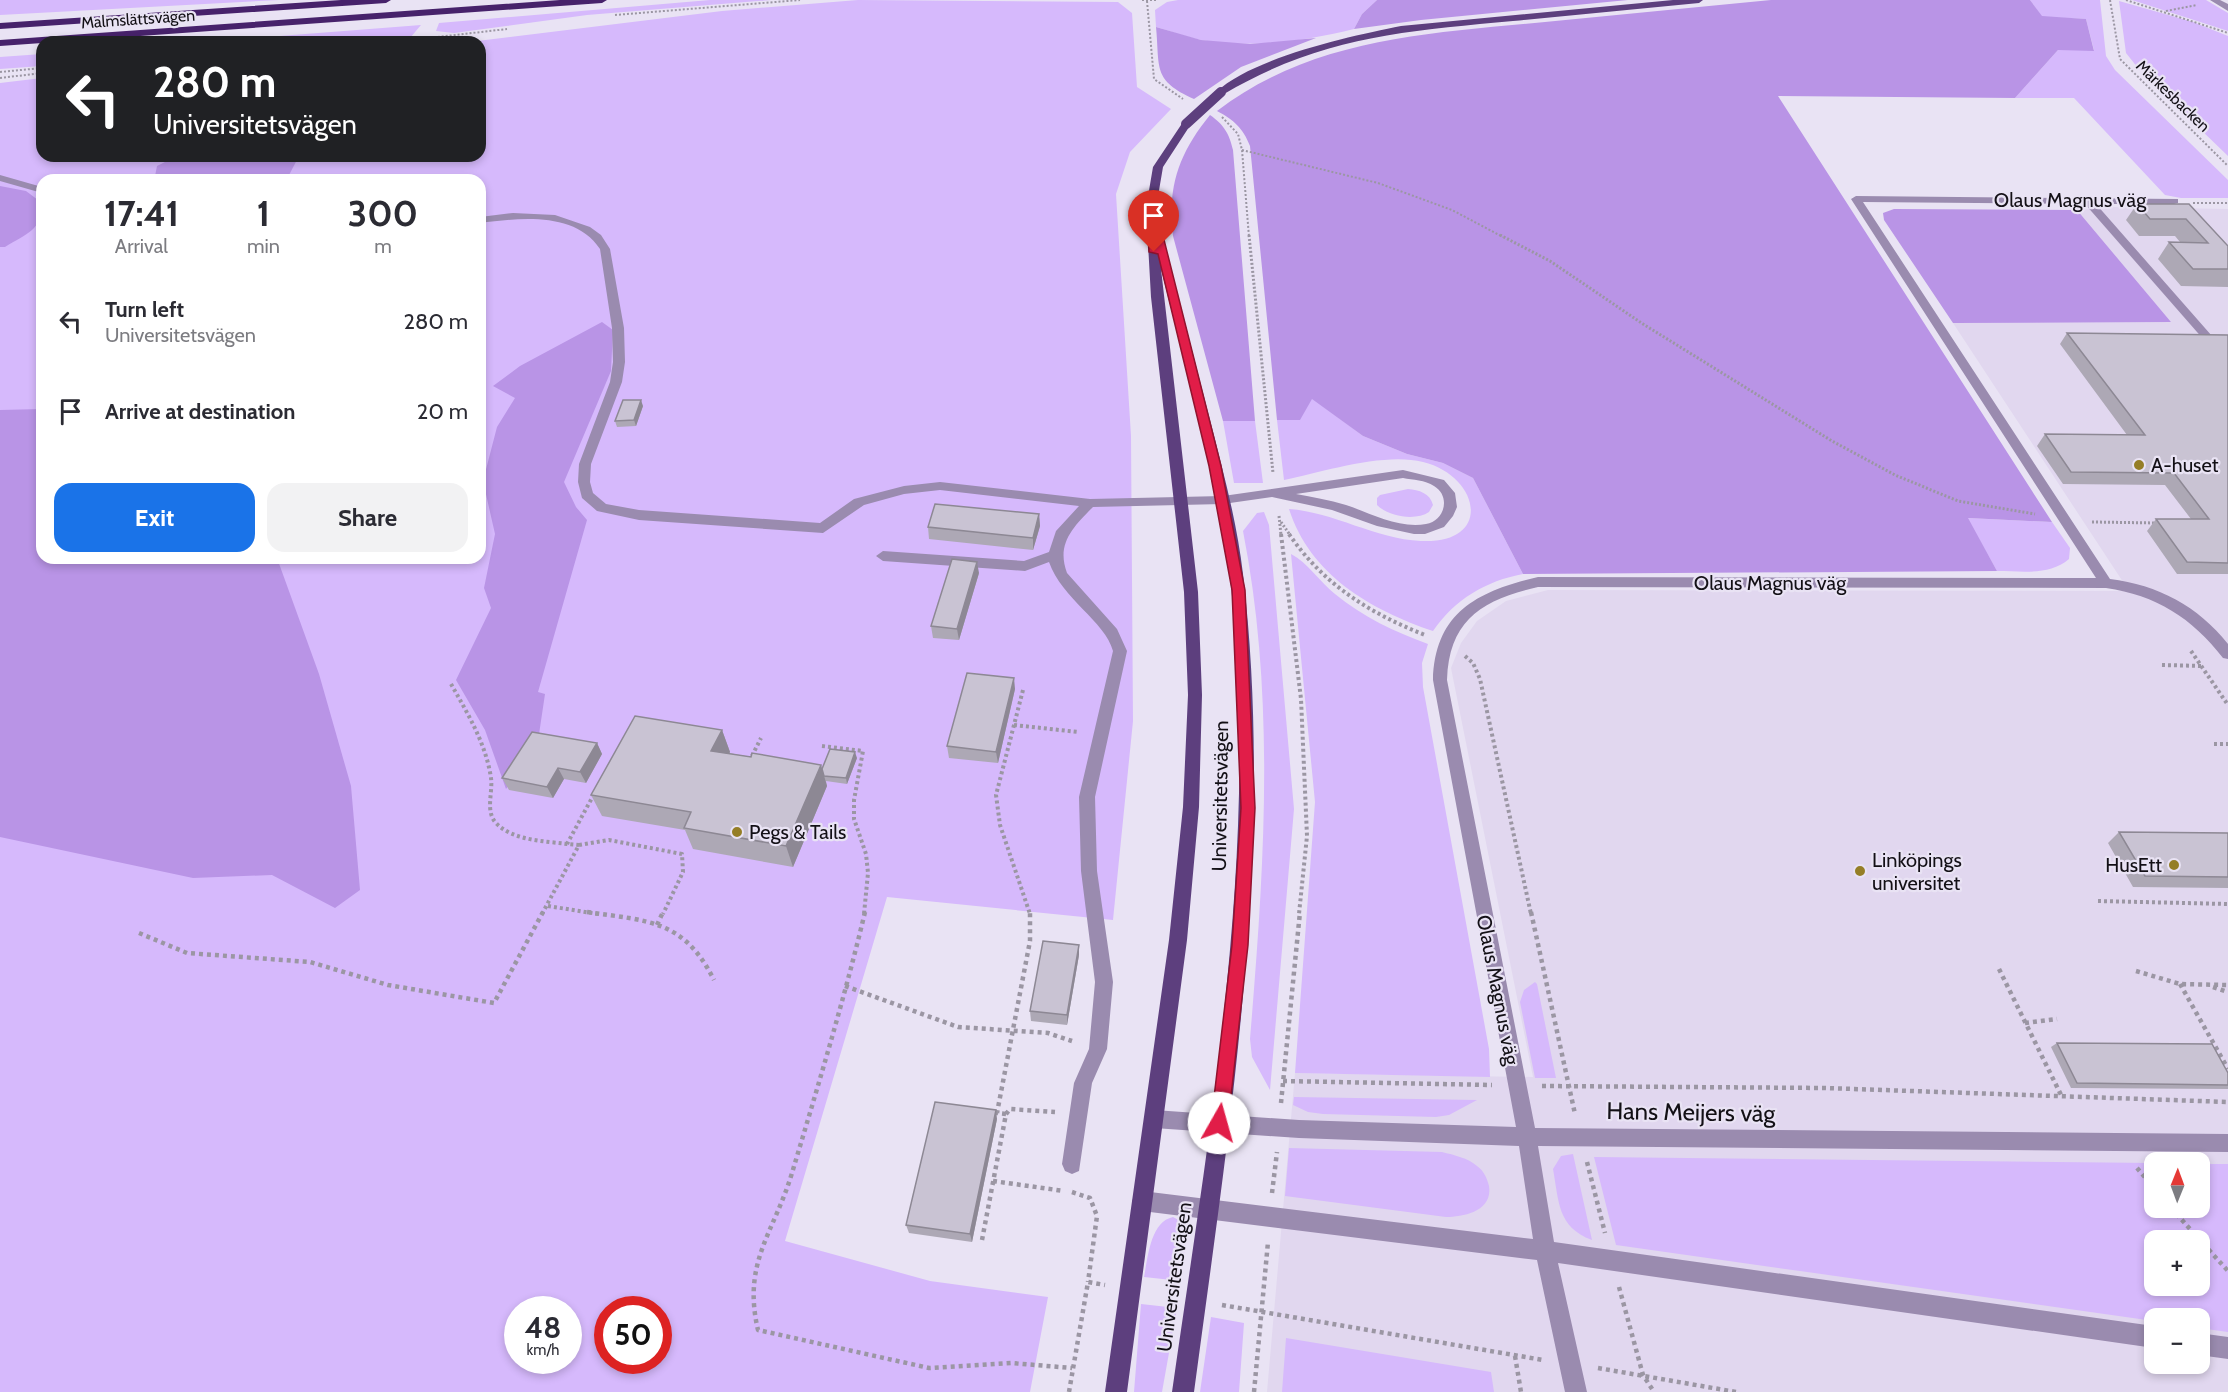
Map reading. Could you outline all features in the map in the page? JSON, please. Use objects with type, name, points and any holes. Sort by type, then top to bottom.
[{"type":"highway","name":"Malmslättsvägen","points":[[0,26],[386,0]]},
{"type":"highway","name":"Malmslättsvägen","points":[[114,36],[602,0]]},
{"type":"highway","name":"Malmslättsvägen","points":[[0,44],[36,42]]},
{"type":"main road","name":"Universitetsvägen","points":[[1116,1392],[1178,940],[1191,807],[1196,695],[1191,592],[1157,297],[1151,208],[1158,167],[1186,124],[1221,92],[1245,77],[1286,58],[1358,37],[1401,29],[1699,0]]},
{"type":"main road","name":"Universitetsvägen","points":[[1151,208],[1222,500],[1238,590],[1248,808],[1240,945],[1183,1392]]},
{"type":"street","points":[[2216,1],[2228,8]]},
{"type":"street","points":[[0,178],[36,188]]},
{"type":"street","name":"Olaus Magnus väg","points":[[2106,582],[1856,199],[2174,201]]},
{"type":"street","points":[[2087,200],[2216,346]]},
{"type":"street","points":[[486,219],[513,216],[555,218],[586,229],[597,237],[605,249],[618,328],[619,362],[616,382],[585,464],[584,482],[587,495],[602,508],[639,515],[823,528],[860,502],[904,490],[940,486],[1090,503],[1222,500],[1403,474],[1422,477],[1442,484],[1449,495],[1451,507],[1448,517],[1441,524],[1428,529],[1408,529],[1387,525],[1337,507],[1276,494]]},
{"type":"street","points":[[1072,1164],[1083,1083],[1098,1049],[1104,982],[1089,871],[1086,825],[1088,797],[1120,651],[1118,639],[1070,590],[1059,572],[1055,555],[1058,539],[1066,524],[1090,503]]},
{"type":"street","points":[[882,556],[1026,566],[1055,555]]},
{"type":"street","name":"Olaus Magnus väg","points":[[1576,1392],[1545,1251],[1527,1137],[1440,680],[1439,664],[1444,642],[1457,622],[1474,606],[1496,592],[1538,582],[2106,582]]},
{"type":"street","points":[[2106,582],[2139,588],[2177,604],[2209,630],[2228,654]]},
{"type":"street","name":"Hans Meijers väg","points":[[1154,1119],[1280,1128],[1527,1137],[2228,1143]]},
{"type":"street","points":[[1142,1201],[1270,1214],[2144,1336]]},
{"type":"street","points":[[2210,1346],[2228,1348]]},
{"type":"path","points":[[1142,0],[1156,0]]},
{"type":"path","name":"Märkesbacken","points":[[2110,0],[2120,59],[2228,166]]},
{"type":"path","points":[[2126,0],[2194,20],[2228,33]]},
{"type":"path","points":[[1147,1],[1154,79],[1166,89],[1191,103]]},
{"type":"path","points":[[2156,10],[2183,10],[2216,1]]},
{"type":"path","points":[[0,72],[36,69]]},
{"type":"path","points":[[0,78],[36,74]]},
{"type":"path","points":[[1217,114],[1238,134],[1242,150],[1263,394],[1301,699],[1307,836],[1254,1392]]},
{"type":"path","points":[[1242,150],[1378,183],[1452,210],[1550,261],[1643,324],[1832,441],[1895,475],[1958,501],[2013,509],[2068,522],[2160,523]]},
{"type":"path","points":[[2174,201],[2228,203]]},
{"type":"path","points":[[2162,665],[2193,665]]},
{"type":"path","points":[[451,684],[486,751],[492,781],[490,805],[495,822],[510,833],[567,844],[579,845],[609,840],[682,854],[683,872],[657,926]]},
{"type":"path","points":[[1006,1114],[997,1113],[1029,955],[1030,912],[1000,825],[996,795],[1023,690]]},
{"type":"path","points":[[1014,725],[1101,735]]},
{"type":"path","points":[[747,766],[761,738]]},
{"type":"path","points":[[2214,744],[2228,744]]},
{"type":"path","points":[[822,746],[863,751],[854,800],[854,819],[866,854],[866,906],[791,1176],[759,1257],[752,1286],[752,1304],[758,1330],[929,1368],[1011,1363],[1072,1368]]},
{"type":"path","points":[[567,844],[593,796]]},
{"type":"path","points":[[139,933],[187,953],[310,962],[388,985],[494,1004],[579,845]]},
{"type":"path","points":[[2098,901],[2228,904]]},
{"type":"path","points":[[548,906],[657,926],[682,936],[701,955],[714,980]]},
{"type":"path","points":[[1999,969],[2062,1097]]},
{"type":"path","points":[[2136,971],[2180,984],[2228,985]]},
{"type":"path","points":[[2180,984],[2228,1069]]},
{"type":"path","points":[[845,986],[882,1001],[909,1007],[958,1027],[1048,1033],[1098,1049]]},
{"type":"path","points":[[2207,986],[2228,992]]},
{"type":"path","points":[[2025,1023],[2057,1019]]},
{"type":"path","points":[[1283,1081],[1517,1086],[1825,1088],[2228,1102]]},
{"type":"path","points":[[982,1240],[1006,1114],[1010,1109],[1023,1108],[1078,1115]]},
{"type":"path","points":[[993,1181],[1075,1192],[1090,1198],[1097,1216],[1088,1282]]},
{"type":"path","points":[[2180,1218],[2228,1271]]},
{"type":"path","points":[[1262,1312],[1736,1392]]},
{"type":"path","points":[[1515,1356],[1521,1392]]},
{"type":"shaded area","points":[[0,0],[279,0],[0,15]]},
{"type":"shaded area","points":[[710,0],[771,0],[587,15],[454,33],[436,31],[439,23]]},
{"type":"shaded area","points":[[858,0],[1118,2],[1132,13],[1137,87],[1171,109],[1130,152],[1116,194],[1131,436],[1133,721],[1113,920],[887,897],[785,1241],[930,1281],[1048,1297],[1030,1392],[0,1392],[0,83],[36,79],[36,162],[486,162],[486,40],[722,11]]},
{"type":"shaded area","points":[[1178,0],[1377,0],[1362,14],[1354,29],[1297,40],[1239,44],[1201,40],[1156,27],[1155,10],[1167,2]]},
{"type":"shaded area","points":[[1377,0],[1628,0],[1421,20],[1354,29],[1362,14]]},
{"type":"shaded area","points":[[1771,0],[2030,0],[2042,16],[2086,19],[2094,51],[2058,50],[2015,98],[1778,96],[2052,522],[1968,518],[1997,571],[1523,574],[1473,478],[1443,463],[1407,454],[1363,436],[1312,399],[1300,420],[1277,420],[1250,146],[1237,125],[1217,111],[1254,87],[1292,68],[1374,43],[1459,30]]},
{"type":"shaded area","points":[[2030,0],[2100,0],[2106,56],[2115,70],[2228,180],[2228,198],[2181,198],[2165,195],[2074,98],[2015,98],[2058,50],[2094,50],[2086,19],[2042,17]]},
{"type":"shaded area","points":[[2132,0],[2206,0],[2228,13],[2228,31]]},
{"type":"shaded area","points":[[2119,1],[2193,22],[2228,36],[2228,156],[2142,73],[2126,53]]},
{"type":"shaded area","points":[[421,25],[412,36],[279,36]]},
{"type":"shaded area","points":[[1156,27],[1201,40],[1250,44],[1316,38],[1241,67],[1194,99],[1171,86],[1165,79],[1159,63]]},
{"type":"shaded area","points":[[36,54],[36,66],[0,69],[0,57]]},
{"type":"shaded area","points":[[1210,115],[1225,130],[1233,150],[1255,421],[1223,421],[1173,236],[1172,202],[1178,171],[1190,143]]},
{"type":"shaded area","points":[[165,162],[296,162],[290,174],[155,174],[157,166]]},
{"type":"shaded area","points":[[0,186],[26,191],[36,198],[36,226],[5,247],[0,247]]},
{"type":"shaded area","name":"Linköpings universitet","points":[[2114,207],[2228,209],[2228,1392],[1267,1392],[1295,1073],[1533,1077],[1451,668],[1461,643],[1477,621],[1506,601],[1548,590],[2129,591],[1953,323],[2171,322],[2077,210]]},
{"type":"shaded area","points":[[1894,209],[2077,210],[2171,322],[1953,323],[1884,220],[1883,213]]},
{"type":"shaded area","points":[[602,322],[613,330],[611,371],[564,482],[576,507],[587,520],[538,692],[545,694],[538,741],[506,789],[485,730],[456,680],[491,608],[484,588],[495,534],[486,494],[486,469],[497,427],[515,398],[493,386],[520,366]]},
{"type":"shaded area","points":[[1312,398],[1363,436],[1407,454],[1443,463],[1473,478],[1523,574],[1496,581],[1472,593],[1451,610],[1433,631],[1387,612],[1346,587],[1327,571],[1312,553],[1289,509],[1322,515],[1387,536],[1421,541],[1444,539],[1460,532],[1469,521],[1471,508],[1467,494],[1457,481],[1442,470],[1423,462],[1390,459],[1372,461],[1284,480],[1277,420],[1299,420]]},
{"type":"shaded area","points":[[36,409],[36,564],[279,564],[319,674],[351,786],[360,890],[335,908],[272,875],[193,878],[0,837],[0,410]]},
{"type":"shaded area","points":[[1223,421],[1255,421],[1263,483],[1234,483]]},
{"type":"shaded area","points":[[1408,489],[1427,495],[1433,505],[1429,512],[1410,517],[1395,515],[1377,505],[1377,498],[1380,495]]},
{"type":"shaded area","points":[[1264,512],[1269,525],[1294,809],[1270,1090],[1252,1057],[1250,1039],[1263,848],[1264,785],[1260,657],[1243,531],[1257,513]]},
{"type":"shaded area","points":[[1967,518],[2052,522],[2070,548],[2069,559],[2044,570],[1997,571]]},
{"type":"shaded area","points":[[1291,554],[1303,562],[1335,594],[1357,610],[1391,629],[1428,644],[1422,663],[1423,687],[1489,1049],[1490,1077],[1295,1073],[1315,802]]},
{"type":"shaded area","points":[[1535,982],[1556,1078],[1535,1078],[1520,1002],[1524,990]]},
{"type":"shaded area","points":[[1294,1097],[1477,1100],[1449,1115],[1436,1117],[1308,1112],[1293,1105]]},
{"type":"shaded area","points":[[1289,1148],[1442,1152],[1465,1159],[1479,1168],[1487,1180],[1489,1195],[1482,1207],[1476,1211],[1461,1216],[1446,1217],[1285,1196]]},
{"type":"shaded area","points":[[1573,1154],[1592,1240],[1572,1228],[1559,1202],[1553,1169],[1561,1156]]},
{"type":"shaded area","points":[[1594,1157],[2144,1163],[2144,1218],[2210,1218],[2210,1164],[2228,1164],[2228,1332],[2210,1330],[2210,1308],[2144,1308],[2144,1320],[1616,1245]]},
{"type":"shaded area","points":[[1173,1217],[1184,1223],[1187,1231],[1181,1281],[1144,1277],[1155,1233],[1165,1220]]},
{"type":"shaded area","points":[[1141,1304],[1177,1308],[1162,1392],[1134,1392]]},
{"type":"shaded area","points":[[1211,1317],[1244,1323],[1239,1392],[1200,1392]]},
{"type":"shaded area","points":[[1286,1338],[1491,1372],[1494,1392],[1282,1392]]},
{"type":"building","points":[[2137,204],[2189,204],[2228,246],[2228,269],[2193,269],[2169,242],[2208,243],[2186,219],[2150,219]]},
{"type":"building","name":"A-huset","points":[[2067,333],[2228,335],[2228,563],[2187,562],[2156,519],[2209,519],[2174,473],[2071,472],[2045,434],[2145,435]]},
{"type":"building","points":[[623,400],[641,400],[634,420],[615,421]]},
{"type":"building","points":[[935,504],[1039,514],[1033,538],[928,527]]},
{"type":"building","points":[[952,559],[977,562],[957,629],[931,626]]},
{"type":"building","points":[[967,673],[1014,678],[996,752],[947,746]]},
{"type":"building","points":[[635,716],[722,730],[711,751],[751,757],[752,753],[821,765],[786,846],[684,828],[691,812],[591,795]]},
{"type":"building","points":[[532,732],[597,743],[580,772],[558,768],[547,787],[502,778]]},
{"type":"building","points":[[830,749],[855,752],[846,778],[824,776],[822,769]]},
{"type":"building","name":"HusEtt","points":[[2119,832],[2228,833],[2228,877],[2145,876]]},
{"type":"building","points":[[1043,941],[1079,945],[1067,1015],[1030,1011]]},
{"type":"building","points":[[2057,1043],[2212,1044],[2228,1073],[2228,1085],[2077,1083]]},
{"type":"building","points":[[935,1102],[996,1110],[970,1234],[906,1225]]},
{"type":"place","name":"A-huset","points":[[2139,465]]},
{"type":"place","name":"Pegs & Tails","points":[[737,832]]},
{"type":"place","name":"HusEtt","points":[[2174,865]]},
{"type":"place","name":"Linköpings universitet","points":[[1860,871]]},
{"type":"route","points":[[1154,252],[1151,208],[1215,466],[1238,590],[1245,693],[1248,808],[1240,945],[1219,1123]]}]
